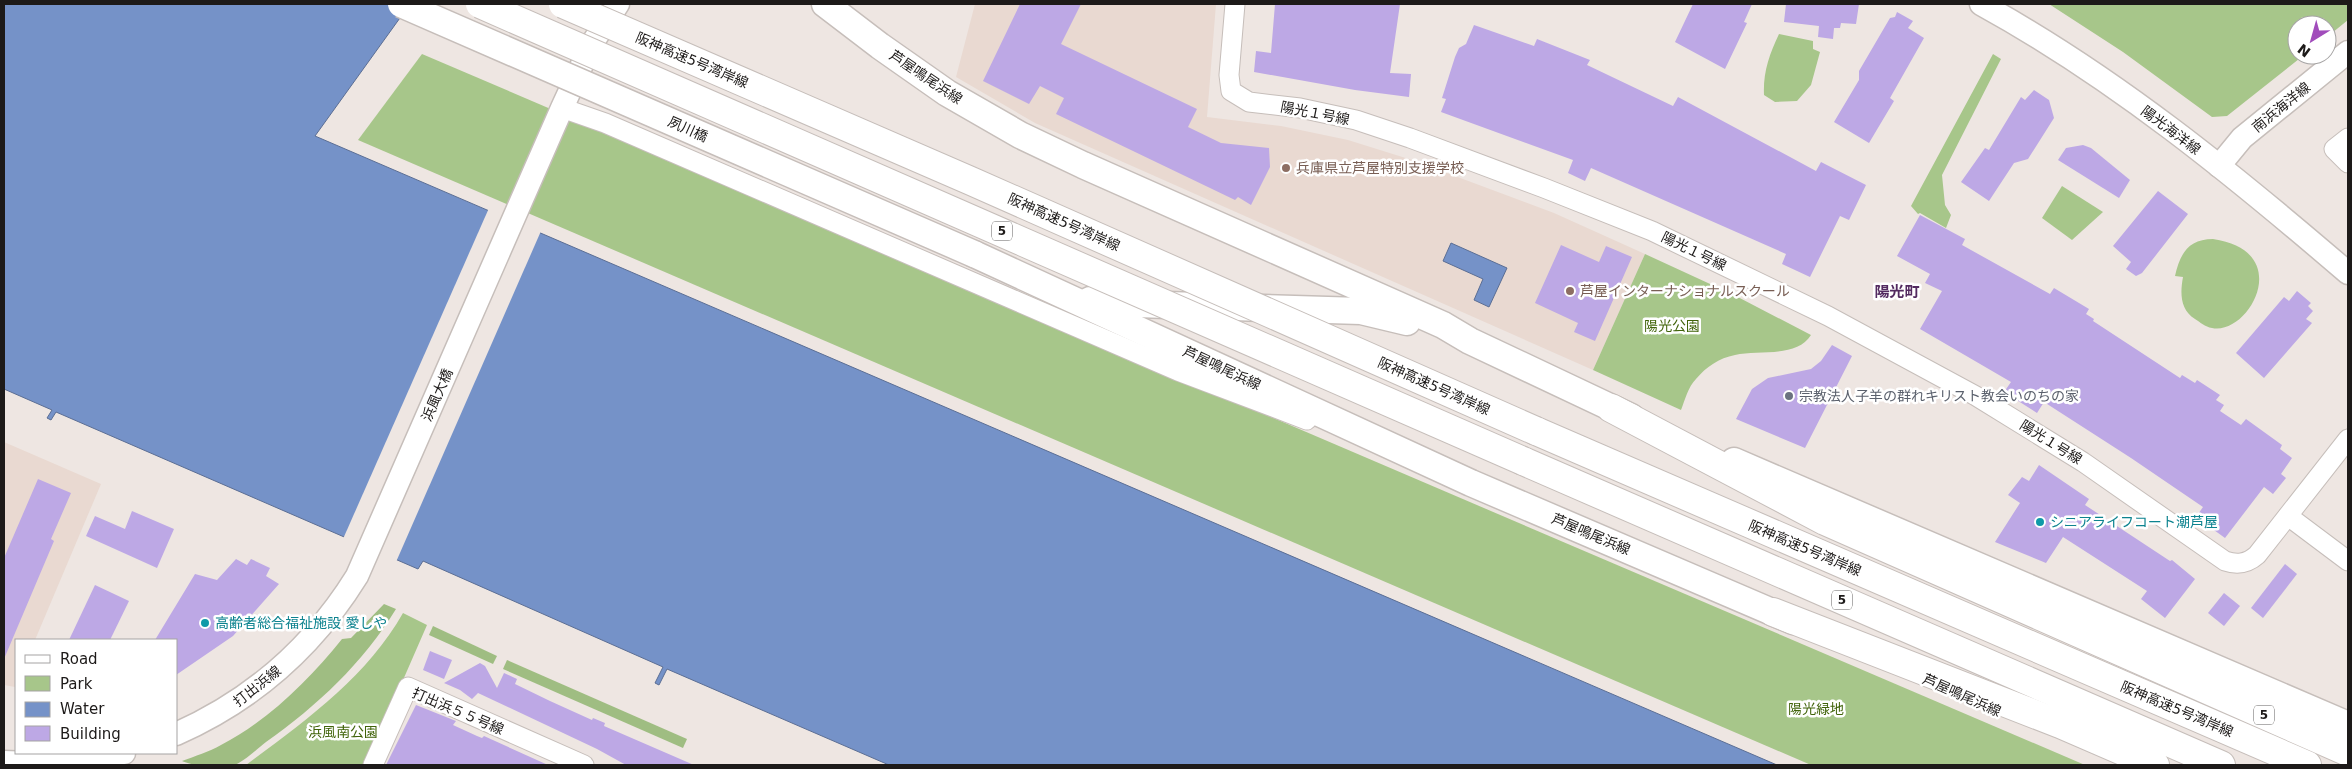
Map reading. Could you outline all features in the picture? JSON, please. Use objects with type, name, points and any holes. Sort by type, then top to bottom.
[{"type":"highway","name":"5","points":[[480,4],[2221,765]]},
{"type":"highway","name":"阪神高速5号湾岸線","points":[[562,4],[971,181],[1554,439],[2307,765]]},
{"type":"highway","points":[[611,4],[731,66],[900,142],[971,181]]},
{"type":"highway","name":"5","points":[[1611,408],[1825,521],[2348,752]]},
{"type":"highway","points":[[1773,612],[2060,724],[2155,765]]},
{"type":"main road","name":"夙川橋","points":[[401,4],[974,254]]},
{"type":"main road","name":"芦屋鳴尾浜線","points":[[825,4],[880,46],[947,93],[1020,134],[1083,165],[1443,325],[1470,341],[1611,408],[2348,725]]},
{"type":"main road","name":"芦屋鳴尾浜線","points":[[974,254],[1471,483],[1773,612],[2121,765]]},
{"type":"main road","name":"芦屋鳴尾浜線","points":[[1064,295],[1103,303],[1360,311],[1413,323],[1470,341]]},
{"type":"street","name":"浜風大橋","points":[[326,620],[345,596],[363,565],[562,108],[591,45],[618,4]]},
{"type":"street","name":"陽光１号線","points":[[1235,4],[1229,75],[1231,91],[1249,102],[1300,108],[1365,123],[1544,188],[1652,231],[1828,316],[1976,396],[2097,471],[2220,558],[2234,563],[2244,563],[2253,558],[2288,516]]},
{"type":"street","name":"陽光海洋線","points":[[1981,4],[2083,68],[2219,166],[2348,273]]},
{"type":"street","name":"南浜海洋線","points":[[2219,166],[2242,138],[2348,52]]},
{"type":"street","points":[[562,108],[606,123],[1178,371],[1471,483]]},
{"type":"street","points":[[2348,138],[2334,148],[2348,163]]},
{"type":"street","points":[[2348,439],[2288,516],[2348,561]]},
{"type":"street","name":"打出浜線","points":[[178,733],[223,711],[268,679],[297,654],[326,620]]},
{"type":"street","name":"打出浜５５号線","points":[[373,765],[408,688],[584,765]]},
{"type":"street","points":[[4,762],[56,764],[118,754]]},
{"type":"shaded area","name":"兵庫県立芦屋特別支援学校","points":[[975,4],[1216,4],[1207,117],[1281,126],[1348,140],[1412,160],[1554,213],[1645,254],[1593,370],[1035,123],[956,77]]},
{"type":"shaded area","points":[[4,442],[101,484],[35,639],[15,639],[15,687],[4,685]]},
{"type":"green space","points":[[2049,4],[2348,4],[2348,20],[2337,29],[2337,15],[2287,15],[2287,65],[2291,65],[2227,116],[2212,117],[2123,52]]},
{"type":"green space","points":[[1779,34],[1813,41],[1813,49],[1820,52],[1811,85],[1797,101],[1775,102],[1764,95],[1767,64]]},
{"type":"green space","name":"陽光緑地","points":[[422,54],[2085,765],[1811,765],[358,140]]},
{"type":"green space","points":[[1993,54],[2001,59],[1942,175],[1945,205],[1951,215],[1946,228],[1920,213],[1918,214],[1911,206]]},
{"type":"green space","points":[[2062,186],[2103,212],[2072,240],[2042,218]]},
{"type":"green space","points":[[2213,239],[2238,247],[2253,259],[2259,275],[2258,291],[2250,307],[2239,319],[2226,327],[2212,328],[2207,327],[2186,311],[2182,301],[2183,277],[2175,276],[2183,254],[2187,249],[2198,242]]},
{"type":"green space","name":"陽光公園","points":[[1645,254],[1734,295],[1811,335],[1805,342],[1787,350],[1735,355],[1713,364],[1693,382],[1681,410],[1593,370]]},
{"type":"green space","points":[[384,604],[396,609],[369,648],[338,682],[285,728],[235,765],[223,767],[208,766],[182,761],[221,745],[256,724],[302,684],[342,639],[351,638]]},
{"type":"green space","name":"浜風南公園","points":[[403,613],[427,625],[366,765],[246,765],[312,715],[353,678],[388,636]]},
{"type":"green space","points":[[433,626],[497,656],[493,664],[429,635]]},
{"type":"green space","points":[[507,660],[687,739],[683,748],[503,669]]},
{"type":"water","points":[[4,4],[410,4],[315,136],[1777,765],[889,765],[667,669],[659,685],[655,683],[663,667],[423,561],[418,569],[56,412],[51,420],[47,418],[52,410],[4,389]]},
{"type":"water","points":[[1451,243],[1507,268],[1489,307],[1474,300],[1483,279],[1443,261]]},
{"type":"pier","points":[[489,208],[541,231],[396,562],[343,539]]},
{"type":"building","points":[[1020,4],[1081,4],[1061,44],[1197,109],[1188,127],[1221,143],[1269,148],[1270,167],[1251,205],[1238,197],[1235,200],[1056,114],[1064,98],[1040,86],[1029,104],[983,81]]},
{"type":"building","points":[[1275,4],[1400,4],[1390,73],[1411,74],[1409,97],[1355,90],[1254,72],[1256,51],[1271,53]]},
{"type":"building","points":[[1693,4],[1752,4],[1744,22],[1747,23],[1725,69],[1675,42]]},
{"type":"building","points":[[1786,4],[1859,4],[1856,24],[1841,23],[1840,28],[1834,28],[1833,39],[1818,37],[1819,26],[1784,22]]},
{"type":"building","points":[[1897,12],[1913,21],[1908,28],[1924,38],[1890,98],[1894,101],[1869,143],[1834,122],[1859,80],[1859,71],[1890,18],[1895,17]]},
{"type":"building","points":[[1474,25],[1534,46],[1537,39],[1590,60],[1587,65],[1673,106],[1678,97],[1816,171],[1821,162],[1866,185],[1849,220],[1840,216],[1810,277],[1782,264],[1786,254],[1591,168],[1585,181],[1568,173],[1573,160],[1441,112],[1446,99],[1442,98],[1455,57],[1459,48],[1466,44]]},
{"type":"building","points":[[2034,90],[2049,100],[2054,118],[2028,159],[2014,163],[1989,201],[1961,182],[1985,148],[1989,150],[2021,97],[2025,100]]},
{"type":"building","points":[[2083,145],[2091,148],[2130,180],[2119,198],[2058,160],[2066,148]]},
{"type":"building","points":[[2158,191],[2188,214],[2142,273],[2136,276],[2126,269],[2131,262],[2113,246]]},
{"type":"building","points":[[1920,215],[1965,239],[1962,245],[2050,294],[2054,288],[2089,309],[2086,314],[2094,319],[2093,321],[2180,378],[2182,375],[2195,383],[2197,380],[2220,395],[2216,400],[2224,405],[2220,411],[2241,425],[2246,419],[2282,445],[2280,449],[2292,458],[2281,474],[2286,478],[2273,494],[2264,487],[2225,538],[2196,517],[2203,507],[2131,458],[2044,402],[2037,413],[2004,392],[2011,382],[1920,329],[1942,291],[1925,283],[1930,274],[1897,256]]},
{"type":"building","points":[[1561,245],[1599,262],[1606,246],[1632,257],[1595,341],[1574,332],[1578,323],[1535,303]]},
{"type":"building","points":[[2297,291],[2311,303],[2308,306],[2313,311],[2306,319],[2312,323],[2264,378],[2236,353],[2284,297],[2289,301]]},
{"type":"building","name":"宗教法人子羊の群れキリスト教会いのちの家","points":[[1832,345],[1852,356],[1805,448],[1736,419],[1752,389],[1768,378],[1811,369],[1821,361]]},
{"type":"building","points":[[2039,465],[2089,499],[2085,505],[2170,561],[2172,560],[2195,579],[2165,618],[2141,599],[2147,591],[2063,537],[2046,563],[1995,542],[2020,503],[2008,495],[2022,477],[2029,481]]},
{"type":"building","points":[[38,479],[71,493],[51,539],[54,541],[4,659],[4,558]]},
{"type":"building","points":[[132,511],[174,529],[157,568],[86,536],[95,516],[125,529]]},
{"type":"building","name":"高齢者総合福祉施設 愛しや","points":[[236,559],[247,565],[251,559],[270,568],[266,576],[279,584],[233,636],[178,674],[178,639],[156,639],[195,574],[217,580]]},
{"type":"building","points":[[2285,564],[2297,574],[2263,618],[2251,608]]},
{"type":"building","points":[[95,585],[129,601],[110,639],[69,639]]},
{"type":"building","points":[[2224,593],[2240,606],[2224,626],[2208,613]]},
{"type":"building","points":[[430,651],[452,660],[444,679],[423,670]]},
{"type":"building","points":[[480,663],[485,666],[497,688],[504,673],[517,679],[515,684],[550,701],[592,720],[593,718],[605,723],[604,726],[694,765],[626,765],[597,749],[478,693],[472,699],[460,690],[444,683]]},
{"type":"building","points":[[416,705],[456,721],[453,725],[477,736],[482,738],[484,736],[548,765],[386,765]]},
{"type":"place","name":"兵庫県立芦屋特別支援学校","points":[[1286,168]]},
{"type":"place","name":"芦屋インターナショナルスクール","points":[[1570,291]]},
{"type":"place","name":"宗教法人子羊の群れキリスト教会いのちの家","points":[[1789,396]]},
{"type":"place","name":"シニアライフコート潮芦屋","points":[[2040,522]]},
{"type":"place","name":"高齢者総合福祉施設 愛しや","points":[[205,623]]},
{"type":"district","name":"陽光町","points":[[1897,292]]}]
